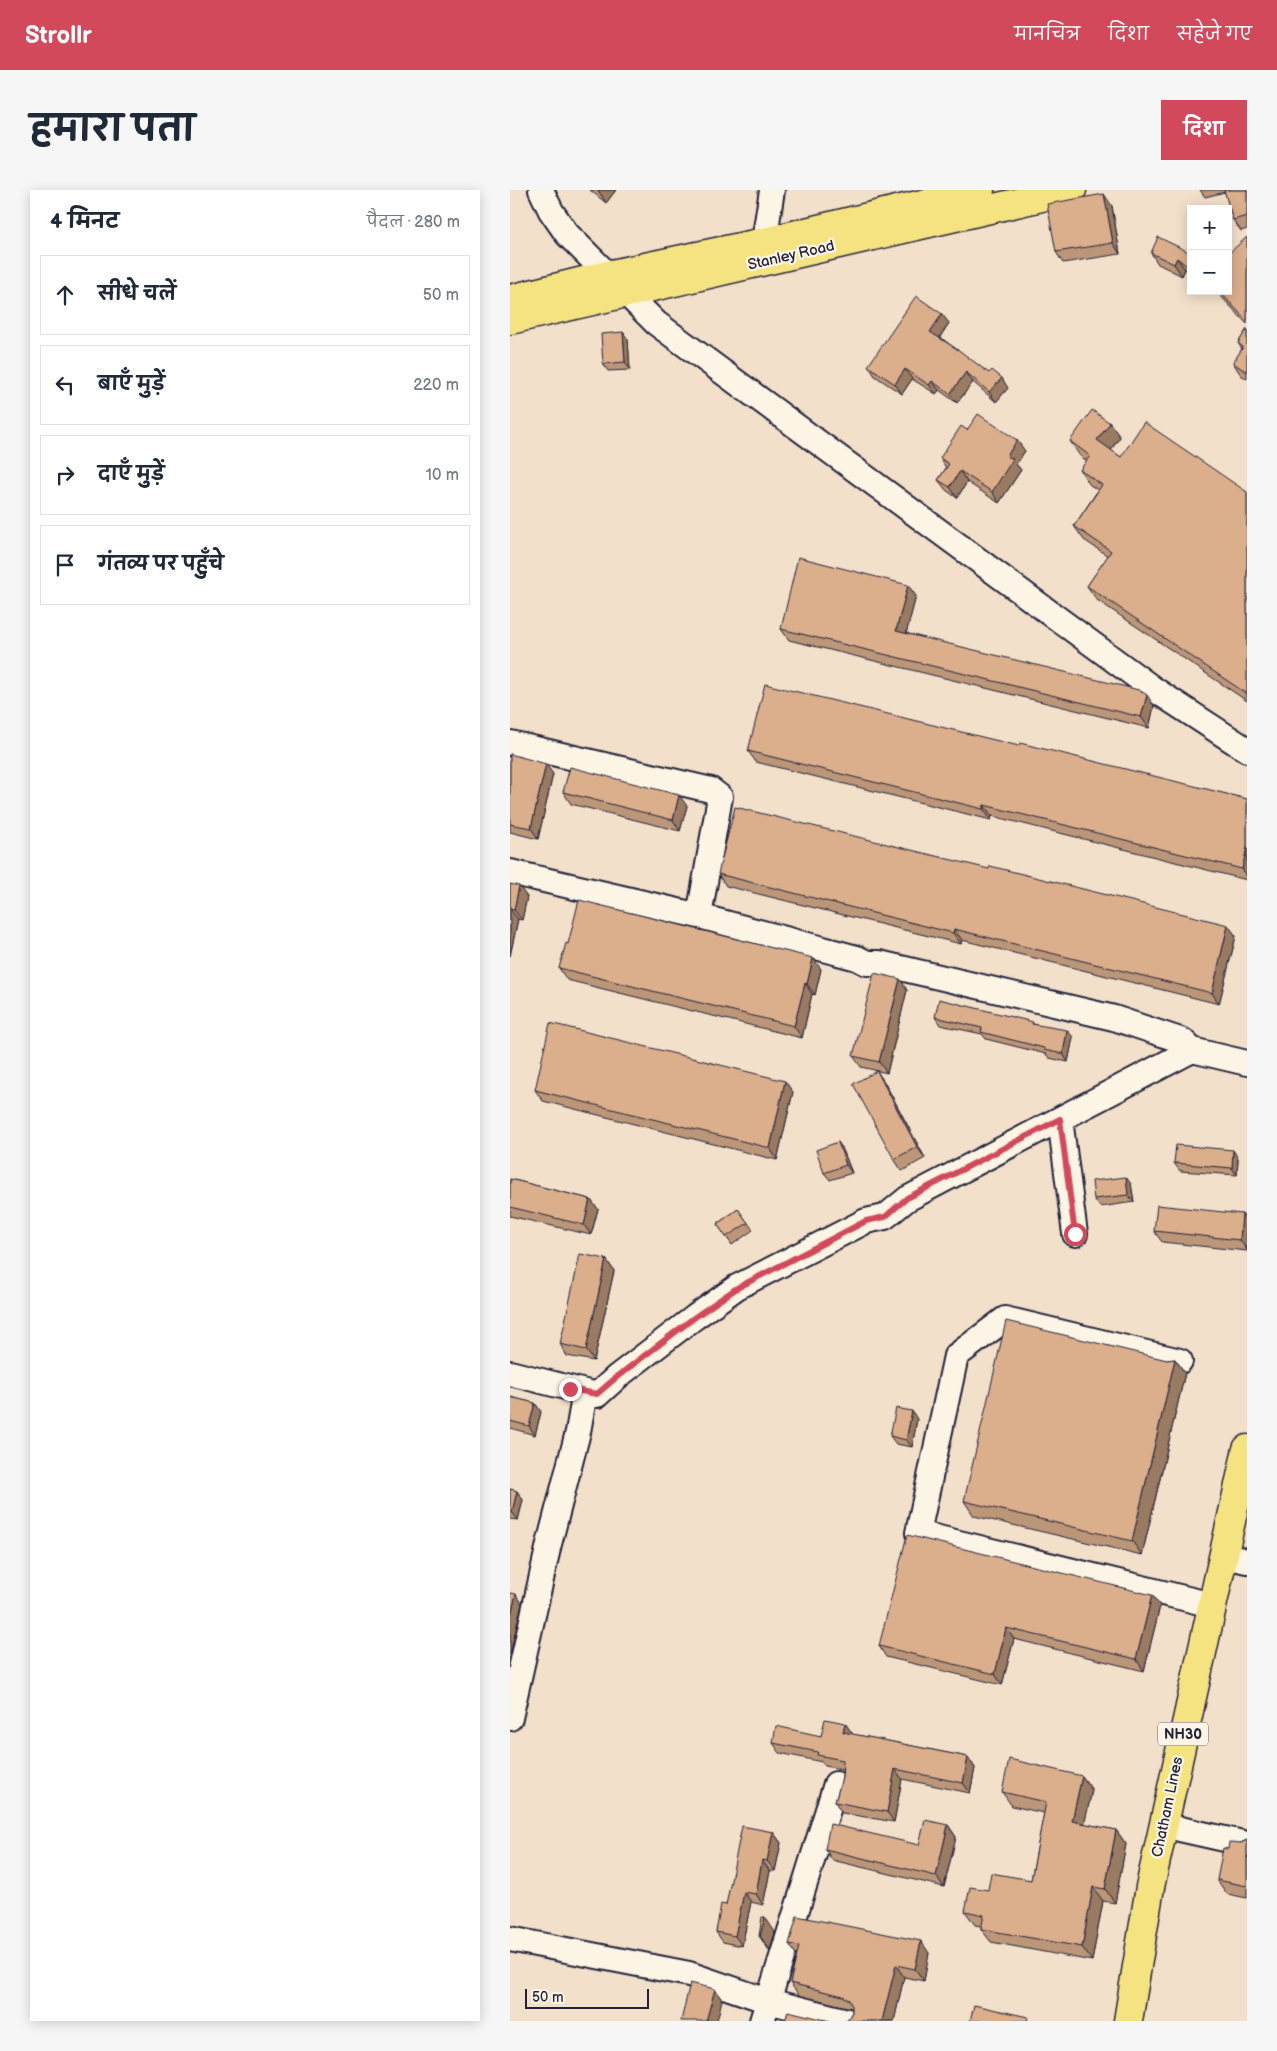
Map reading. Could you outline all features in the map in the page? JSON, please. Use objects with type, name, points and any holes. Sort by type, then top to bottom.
[{"type":"main road","name":"Stanley Road","points":[[510,320],[616,284],[764,242],[980,190]]},
{"type":"main road","name":"Stanley Road","points":[[510,299],[616,284],[1072,190]]},
{"type":"main road","name":"Chatham Lines","points":[[1128,2021],[1150,1887],[1247,1449]]},
{"type":"main road","name":"Chatham Lines","points":[[1148,2021],[1160,1929],[1180,1829],[1243,1560],[1247,1518]]},
{"type":"street","points":[[541,190],[551,211],[567,234],[656,323],[1152,688],[1247,750]]},
{"type":"street","points":[[764,242],[772,190]]},
{"type":"street","points":[[510,743],[711,790],[720,797],[699,916]]},
{"type":"street","points":[[510,872],[699,916],[857,958],[867,963],[879,963],[1114,1018],[1183,1041],[1192,1050],[1247,1063]]},
{"type":"street","points":[[510,1373],[597,1394],[656,1346],[737,1288],[866,1221],[885,1217],[907,1198],[1192,1050]]},
{"type":"street","points":[[1060,1119],[1075,1234]]},
{"type":"street","points":[[1180,1361],[1005,1319],[956,1356],[918,1533],[1212,1605]]},
{"type":"street","points":[[510,1718],[549,1544],[578,1432],[586,1392]]},
{"type":"street","points":[[765,2011],[836,1784]]},
{"type":"street","points":[[1180,1829],[1247,1844]]},
{"type":"street","points":[[510,1939],[689,1974],[765,2011],[847,2021]]},
{"type":"building","points":[[1224,190],[1247,190],[1247,216],[1233,220],[1232,205],[1228,205]]},
{"type":"building","points":[[1104,194],[1113,243],[1056,252],[1047,204]]},
{"type":"building","points":[[1158,237],[1187,251],[1187,266],[1177,258],[1174,264],[1151,253]]},
{"type":"building","points":[[1247,237],[1247,321],[1223,295],[1232,295],[1232,250]]},
{"type":"building","points":[[916,296],[942,314],[930,332],[960,351],[989,373],[992,370],[1002,378],[989,392],[966,372],[950,394],[932,381],[929,385],[905,369],[895,384],[868,366]]},
{"type":"building","points":[[1247,329],[1247,372],[1233,363],[1243,347],[1238,343]]},
{"type":"building","points":[[623,332],[625,362],[603,364],[601,334]]},
{"type":"building","points":[[1092,410],[1110,423],[1097,440],[1121,457],[1144,422],[1247,492],[1247,694],[1087,586],[1111,551],[1074,526],[1102,485],[1080,470],[1090,456],[1070,441]]},
{"type":"building","points":[[978,414],[1017,440],[1007,456],[1013,459],[992,492],[960,471],[950,487],[938,480],[949,464],[940,458],[961,426],[967,430]]},
{"type":"building","points":[[798,557],[908,585],[896,631],[1139,690],[1147,695],[1141,717],[781,629]]},
{"type":"building","points":[[765,684],[1019,746],[1020,743],[1247,799],[1247,847],[1242,869],[984,805],[983,809],[748,751]]},
{"type":"building","points":[[510,754],[546,764],[531,828],[510,824]]},
{"type":"building","points":[[570,767],[679,795],[673,820],[563,792]]},
{"type":"building","points":[[735,807],[989,869],[990,866],[1228,925],[1212,993],[954,929],[953,933],[718,874]]},
{"type":"building","points":[[510,884],[519,886],[514,910],[510,909]]},
{"type":"building","points":[[579,900],[813,958],[794,1026],[559,968],[566,943],[568,944]]},
{"type":"building","points":[[874,973],[900,979],[879,1062],[853,1056]]},
{"type":"building","points":[[939,999],[1033,1022],[1032,1024],[1067,1030],[1063,1054],[981,1032],[982,1028],[935,1017]]},
{"type":"building","points":[[550,1023],[785,1081],[770,1148],[535,1090]]},
{"type":"building","points":[[877,1071],[917,1147],[894,1159],[853,1084]]},
{"type":"building","points":[[838,1142],[846,1165],[824,1173],[816,1150]]},
{"type":"building","points":[[1176,1145],[1233,1150],[1232,1168],[1174,1163]]},
{"type":"building","points":[[1126,1177],[1128,1195],[1094,1199],[1092,1181]]},
{"type":"building","points":[[510,1179],[590,1199],[584,1225],[510,1207]]},
{"type":"building","points":[[1157,1205],[1242,1214],[1240,1240],[1154,1231]]},
{"type":"building","points":[[738,1209],[748,1223],[726,1237],[717,1224]]},
{"type":"building","points":[[580,1254],[606,1259],[586,1350],[560,1344]]},
{"type":"building","points":[[1006,1321],[1167,1360],[1175,1359],[1132,1541],[964,1501]]},
{"type":"building","points":[[510,1397],[535,1403],[529,1426],[510,1421]]},
{"type":"building","points":[[896,1408],[912,1411],[906,1440],[890,1436]]},
{"type":"building","points":[[510,1489],[517,1491],[512,1512],[510,1511]]},
{"type":"building","points":[[907,1535],[1152,1595],[1136,1659],[1006,1628],[995,1674],[879,1646]]},
{"type":"building","points":[[510,1593],[516,1594],[510,1619]]},
{"type":"building","points":[[825,1719],[845,1723],[843,1732],[968,1757],[963,1783],[895,1769],[887,1812],[835,1802],[842,1778],[843,1760],[817,1755],[818,1752],[773,1743],[776,1726],[821,1736]]},
{"type":"building","points":[[1009,1759],[1082,1776],[1072,1821],[1116,1830],[1105,1889],[1093,1887],[1082,1947],[981,1929],[984,1915],[965,1911],[970,1887],[988,1890],[991,1873],[1031,1880],[1046,1802],[1002,1792]]},
{"type":"building","points":[[925,1820],[948,1825],[936,1876],[825,1849],[830,1824],[919,1845]]},
{"type":"building","points":[[742,1826],[773,1832],[767,1861],[762,1860],[756,1894],[744,1892],[735,1936],[716,1932],[721,1904],[726,1905]]},
{"type":"building","points":[[1247,1840],[1247,1886],[1217,1880],[1223,1848],[1228,1849],[1229,1842],[1241,1843]]},
{"type":"building","points":[[797,1916],[921,1941],[915,1969],[896,1965],[882,2021],[845,2021],[852,2012],[849,2000],[843,1996],[790,1983],[799,1946],[789,1944]]},
{"type":"building","points":[[762,1917],[765,1917],[759,1936]]},
{"type":"building","points":[[690,1983],[715,1989],[706,2021],[681,2021]]},
{"type":"building","points":[[974,2005],[1028,2017],[1027,2021],[970,2021]]},
{"type":"building","points":[[788,2011],[830,2021],[785,2021]]},
{"type":"route","points":[[570,1389],[597,1394],[695,1317],[737,1288],[866,1221],[885,1217],[907,1198],[1060,1119],[1075,1234]]}]
